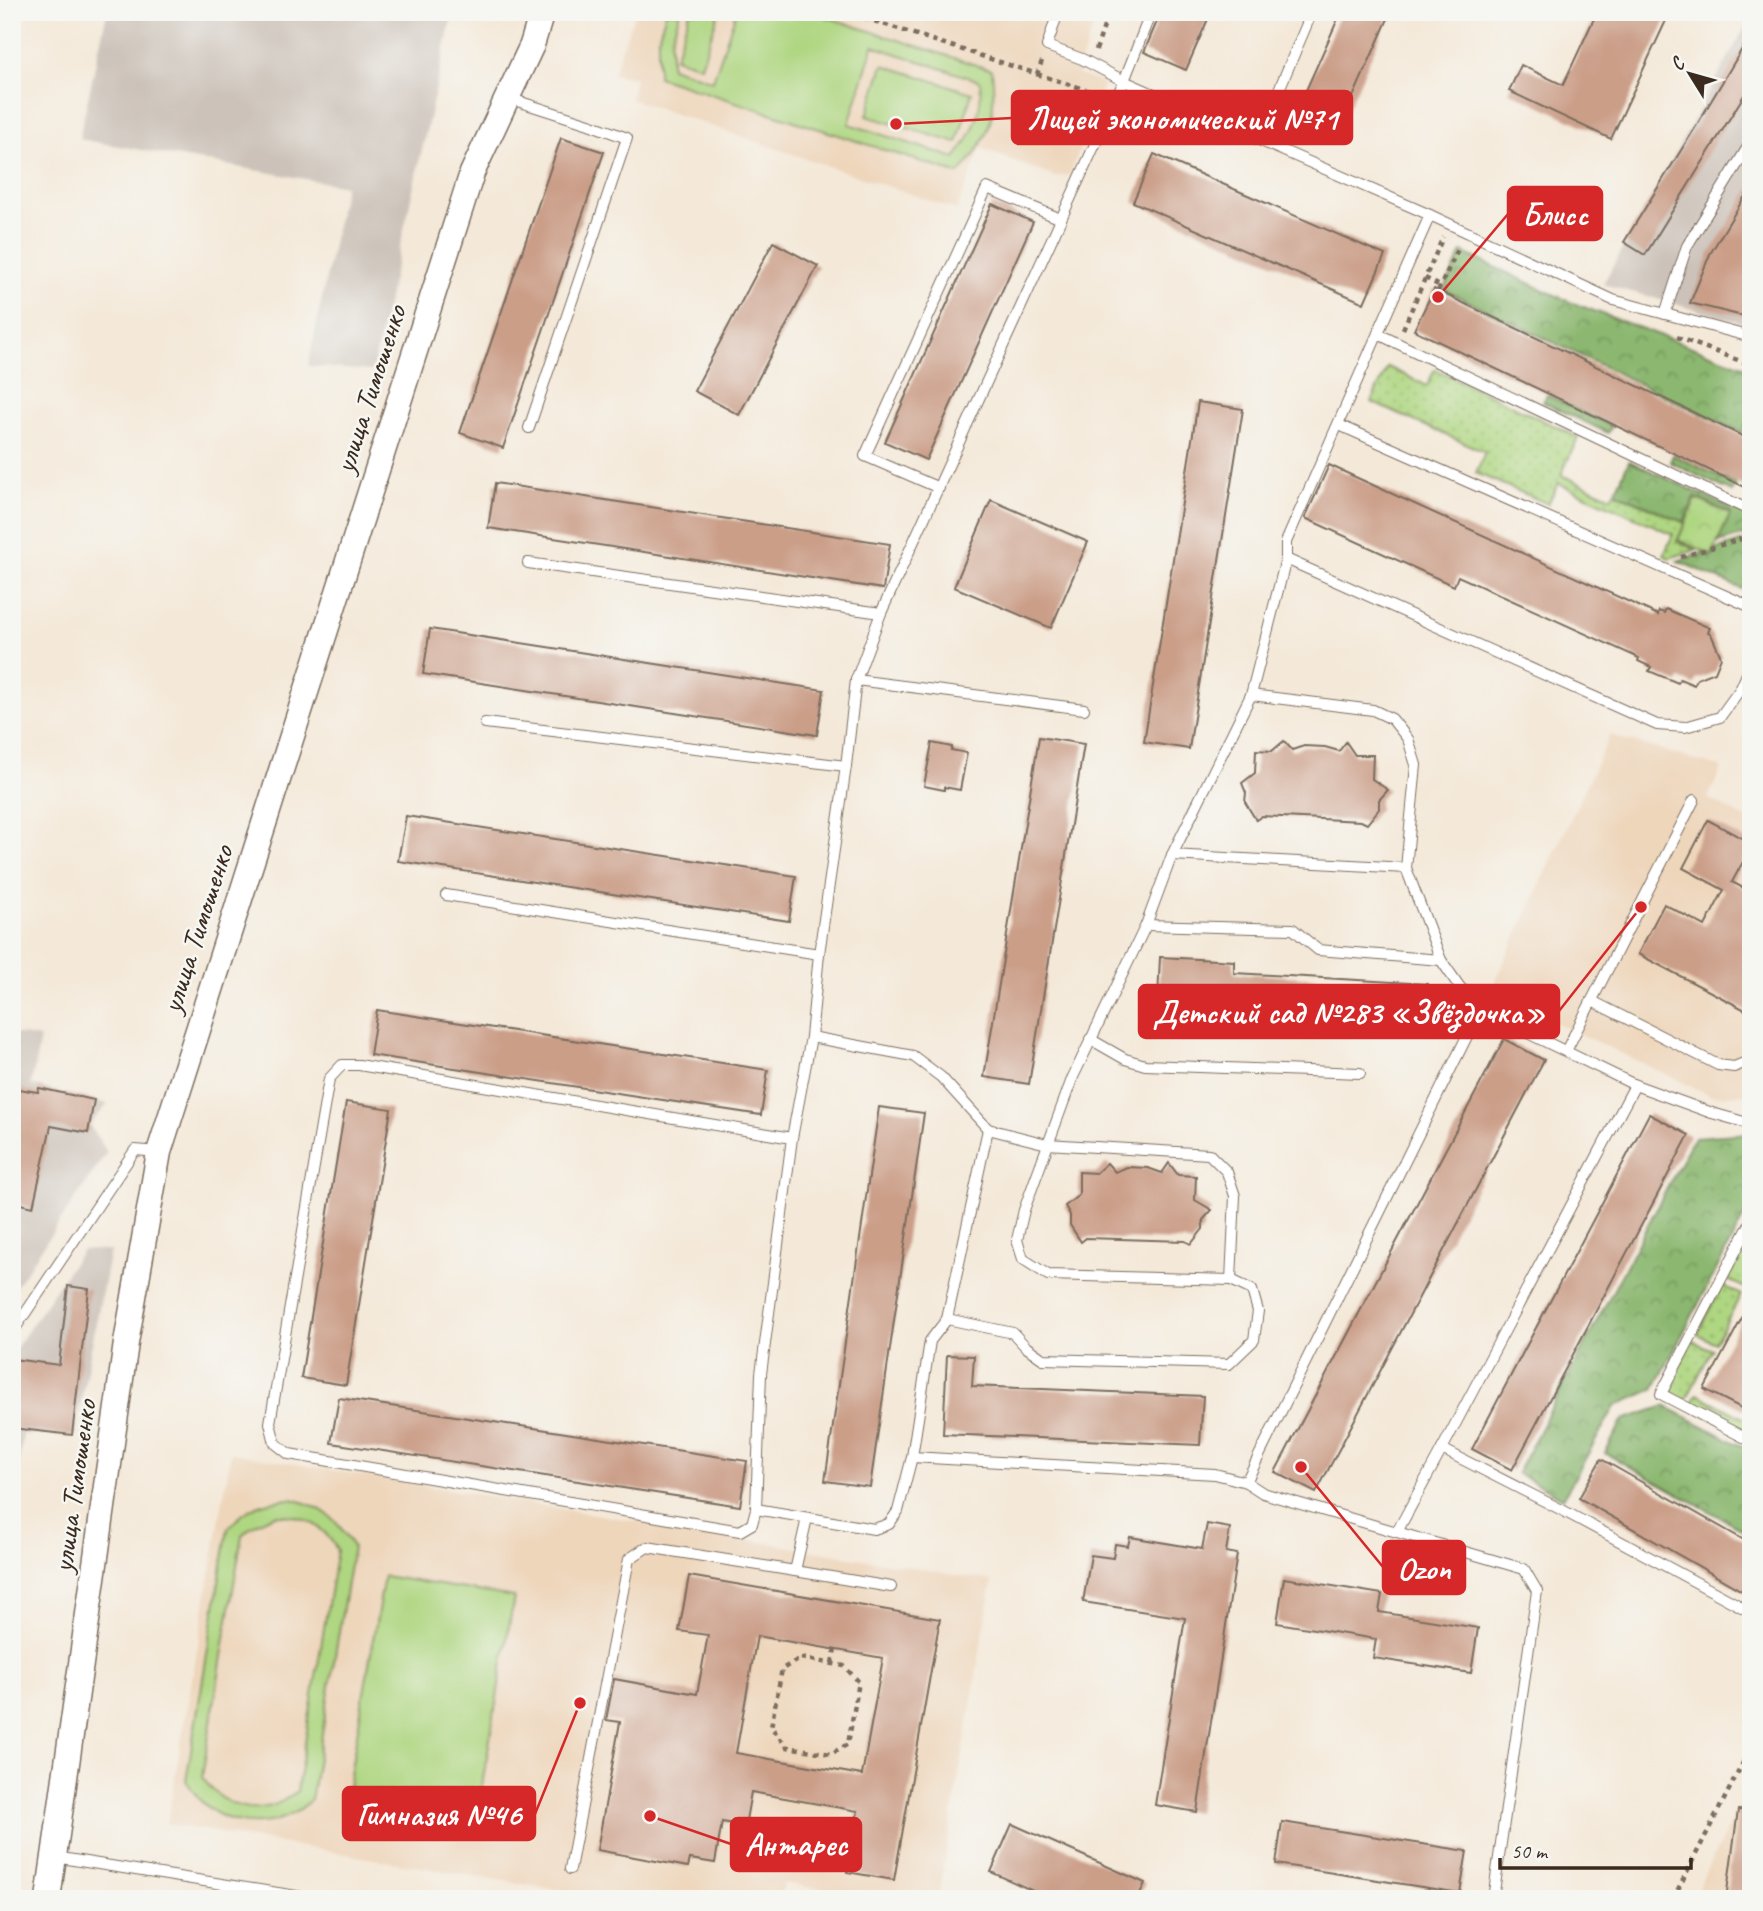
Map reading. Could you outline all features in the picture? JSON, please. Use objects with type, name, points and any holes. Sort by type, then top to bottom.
[{"type":"street","name":"улица Тимошенко","points":[[48,1899],[126,1343],[159,1152],[472,173],[532,46],[542,12]]},
{"type":"lane","points":[[532,46],[553,12]]},
{"type":"lane","points":[[1058,12],[1047,46],[1613,299],[1750,335]]},
{"type":"lane","points":[[792,1138],[359,1065],[342,1065],[330,1079],[270,1423],[275,1443],[289,1454],[740,1531],[752,1524],[756,1509],[761,1374],[792,1138],[811,1037],[819,954],[856,680],[881,613],[1124,81],[1151,12]]},
{"type":"lane","points":[[1258,139],[1312,12]]},
{"type":"lane","points":[[507,98],[627,138],[529,428]]},
{"type":"lane","points":[[1665,314],[1687,246],[1751,142]]},
{"type":"lane","points":[[939,488],[865,456],[987,188],[1061,219]]},
{"type":"lane","points":[[947,1319],[1013,1333],[1026,1347],[1044,1359],[1229,1364],[1254,1340],[1258,1311],[1252,1290],[1231,1280],[1048,1275],[1023,1259],[1017,1240],[1024,1210],[1072,1079],[1146,925],[1172,855],[1251,695],[1286,559],[1286,542],[1430,215]]},
{"type":"lane","points":[[1378,334],[1751,511]]},
{"type":"lane","points":[[1339,425],[1751,607]]},
{"type":"lane","points":[[1286,559],[1657,725],[1685,727],[1720,717],[1741,688],[1751,665]]},
{"type":"lane","points":[[528,563],[881,613]]},
{"type":"lane","points":[[856,680],[1084,709]]},
{"type":"lane","points":[[1251,695],[1373,710],[1392,719],[1408,739],[1416,765],[1406,868],[1441,960],[1480,1010],[1634,1085],[1751,1124]]},
{"type":"lane","points":[[485,723],[846,766]]},
{"type":"lane","points":[[1566,1051],[1694,800]]},
{"type":"lane","points":[[1172,855],[1406,868]]},
{"type":"lane","points":[[446,895],[819,954]]},
{"type":"lane","points":[[1146,925],[1293,929],[1318,950],[1441,960]]},
{"type":"lane","points":[[1592,1001],[1718,1065],[1734,1068],[1751,1060]]},
{"type":"lane","points":[[1246,1482],[1480,1010]]},
{"type":"lane","points":[[811,1037],[913,1056],[941,1077],[988,1129],[1047,1144],[1209,1154],[1227,1171],[1235,1196],[1231,1280]]},
{"type":"lane","points":[[1090,1039],[1125,1059],[1144,1065],[1360,1073]]},
{"type":"lane","points":[[1397,1532],[1634,1085]]},
{"type":"lane","points":[[756,1509],[874,1529],[889,1524],[898,1511],[912,1457],[930,1341],[947,1319],[988,1129]]},
{"type":"lane","points":[[12,1333],[135,1150],[159,1152]]},
{"type":"lane","points":[[1751,1222],[1661,1394],[1751,1441]]},
{"type":"lane","points":[[1443,1449],[1751,1612]]},
{"type":"lane","points":[[912,1457],[1215,1474],[1246,1482],[1263,1493],[1524,1569],[1537,1591],[1493,1899]]},
{"type":"lane","points":[[795,1571],[807,1518]]},
{"type":"lane","points":[[570,1869],[629,1559],[647,1547],[891,1587]]},
{"type":"lane","points":[[54,1856],[315,1899]]},
{"type":"path","points":[[846,12],[1093,92]]},
{"type":"path","points":[[1091,64],[1109,12]]},
{"type":"path","points":[[1037,74],[1047,46]]},
{"type":"path","points":[[1397,343],[1449,224]]},
{"type":"path","points":[[1438,291],[1466,232]]},
{"type":"path","points":[[1744,436],[1749,431],[1751,422]]},
{"type":"path","points":[[1657,565],[1751,536]]},
{"type":"path","points":[[832,1663],[835,1649]]},
{"type":"path","points":[[801,1658],[832,1663],[844,1665],[859,1682],[848,1744],[831,1754],[787,1747],[771,1727],[782,1669],[801,1658]]},
{"type":"path","points":[[1673,1899],[1751,1747]]},
{"type":"shaded area","points":[[107,12],[453,12],[372,371],[308,366],[345,186],[79,139]]},
{"type":"shaded area","points":[[635,12],[1098,12],[1077,74],[1104,83],[1070,175],[1055,177],[981,148],[957,210],[631,99],[635,78],[613,74]]},
{"type":"shaded area","points":[[1751,17],[1751,325],[1603,284]]},
{"type":"shaded area","points":[[1610,735],[1722,768],[1708,798],[1751,821],[1751,1094],[1712,1096],[1490,992]]},
{"type":"shaded area","points":[[12,1033],[40,1038],[31,1085],[108,1104],[89,1125],[107,1152],[12,1292]]},
{"type":"shaded area","points":[[82,1250],[110,1251],[74,1437],[23,1434],[12,1511],[12,1354]]},
{"type":"shaded area","points":[[231,1453],[992,1581],[938,1899],[876,1899],[784,1883],[781,1899],[610,1899],[167,1824]]},
{"type":"shaded area","points":[[1751,1783],[1751,1899],[1692,1899]]},
{"type":"green space","points":[[666,12],[680,12],[671,41],[671,67],[713,81],[736,12],[811,12],[992,70],[992,114],[978,149],[959,174],[658,77],[658,39]],"holes":[[[873,46],[980,81],[976,122],[955,158],[849,124]]]},
{"type":"green space","points":[[690,12],[719,12],[701,66],[675,58]]},
{"type":"green space","points":[[883,65],[972,93],[957,143],[867,116]]},
{"type":"green space","points":[[1462,252],[1570,302],[1751,369],[1751,414],[1742,433],[1444,290]]},
{"type":"green space","points":[[1388,367],[1427,386],[1435,369],[1578,437],[1561,475],[1611,497],[1614,492],[1685,523],[1677,541],[1696,550],[1669,558],[1664,555],[1673,534],[1558,483],[1548,504],[1476,473],[1485,452],[1371,402]]},
{"type":"green space","points":[[1547,395],[1612,426],[1608,433],[1543,402]]},
{"type":"green space","points":[[1673,455],[1736,485],[1732,492],[1670,462]]},
{"type":"green space","points":[[1629,461],[1751,517],[1751,533],[1718,543],[1731,513],[1695,497],[1684,522],[1615,492]]},
{"type":"green space","points":[[1696,499],[1730,514],[1712,555],[1678,540]]},
{"type":"green space","points":[[1751,539],[1751,593],[1678,561],[1703,553],[1712,556],[1715,550]]},
{"type":"green space","points":[[1751,1133],[1751,1203],[1654,1389],[1615,1406],[1563,1498],[1517,1473],[1694,1137]]},
{"type":"green space","points":[[1751,1232],[1751,1276],[1745,1288],[1726,1279]]},
{"type":"green space","points":[[1722,1285],[1741,1295],[1715,1343],[1697,1334]]},
{"type":"green space","points":[[1693,1341],[1712,1350],[1685,1402],[1675,1396],[1672,1384]]},
{"type":"green space","points":[[1697,1394],[1751,1422],[1745,1436],[1690,1407]]},
{"type":"green space","points":[[1665,1406],[1751,1451],[1751,1534],[1605,1453],[1623,1420]]},
{"type":"green space","points":[[291,1499],[312,1505],[328,1515],[341,1528],[353,1547],[311,1800],[282,1819],[243,1822],[219,1814],[208,1807],[186,1781],[228,1528],[256,1506]],"holes":[[[286,1515],[312,1523],[326,1534],[337,1550],[297,1791],[272,1806],[246,1808],[222,1798],[202,1777],[242,1535],[266,1518]]]},
{"type":"green space","points":[[384,1576],[514,1597],[477,1815],[347,1793]]},
{"type":"building","points":[[1161,12],[1211,12],[1186,70],[1144,52]]},
{"type":"building","points":[[1341,12],[1391,12],[1337,133],[1295,115]]},
{"type":"building","points":[[1597,12],[1670,12],[1611,139],[1509,91],[1521,65],[1563,85]]},
{"type":"building","points":[[1751,34],[1751,84],[1645,255],[1624,242]]},
{"type":"building","points":[[561,138],[604,152],[503,448],[460,433]]},
{"type":"building","points":[[1154,154],[1385,255],[1364,303],[1133,202]]},
{"type":"building","points":[[1751,186],[1751,298],[1743,316],[1690,303],[1710,254]]},
{"type":"building","points":[[992,204],[1033,222],[926,460],[885,442]]},
{"type":"building","points":[[773,242],[818,266],[739,415],[694,391]]},
{"type":"building","points":[[1434,289],[1751,440],[1751,490],[1414,330]]},
{"type":"building","points":[[1198,402],[1243,409],[1189,749],[1144,742]]},
{"type":"building","points":[[1329,465],[1658,615],[1659,611],[1664,613],[1666,609],[1710,628],[1708,632],[1721,657],[1715,672],[1697,679],[1694,685],[1680,679],[1678,683],[1649,671],[1651,667],[1638,661],[1639,658],[1458,576],[1454,586],[1305,518]]},
{"type":"building","points":[[495,483],[890,544],[883,589],[488,528]]},
{"type":"building","points":[[991,500],[1088,542],[1051,628],[954,587]]},
{"type":"building","points":[[430,629],[824,690],[817,735],[423,674]]},
{"type":"building","points":[[1039,737],[1084,744],[1029,1084],[984,1077]]},
{"type":"building","points":[[1284,741],[1292,750],[1304,746],[1339,751],[1346,742],[1355,755],[1373,755],[1372,779],[1388,790],[1379,800],[1379,809],[1367,824],[1361,821],[1262,816],[1256,820],[1245,802],[1246,793],[1242,783],[1255,773],[1256,750],[1272,751]]},
{"type":"building","points":[[932,743],[967,753],[960,790],[924,786]]},
{"type":"building","points":[[406,816],[796,876],[789,921],[398,861]]},
{"type":"building","points":[[1708,820],[1751,843],[1732,882],[1751,892],[1751,1013],[1638,954],[1664,904],[1705,926],[1724,890],[1683,868]]},
{"type":"building","points":[[1160,957],[1234,961],[1234,973],[1427,984],[1425,1032],[1157,1018]]},
{"type":"building","points":[[377,1010],[768,1070],[761,1115],[370,1055]]},
{"type":"building","points":[[1504,1039],[1544,1060],[1316,1493],[1275,1472]]},
{"type":"building","points":[[12,1088],[38,1092],[39,1088],[94,1100],[88,1133],[51,1126],[33,1207],[12,1202]]},
{"type":"building","points":[[346,1102],[391,1109],[346,1385],[301,1378]]},
{"type":"building","points":[[879,1107],[924,1113],[870,1487],[825,1481]]},
{"type":"building","points":[[1649,1114],[1689,1135],[1512,1470],[1472,1449]]},
{"type":"building","points":[[1107,1163],[1115,1172],[1127,1167],[1148,1168],[1162,1173],[1169,1163],[1178,1175],[1196,1176],[1195,1200],[1212,1210],[1203,1220],[1203,1229],[1191,1244],[1185,1241],[1086,1238],[1081,1242],[1070,1225],[1070,1215],[1065,1206],[1079,1195],[1079,1172],[1096,1173]]},
{"type":"building","points":[[68,1286],[89,1289],[72,1435],[12,1428],[12,1359],[59,1365]]},
{"type":"building","points":[[1751,1301],[1751,1398],[1745,1410],[1704,1389]]},
{"type":"building","points":[[947,1355],[974,1356],[972,1386],[1203,1396],[1200,1445],[943,1434]]},
{"type":"building","points":[[339,1398],[747,1461],[740,1506],[331,1443]]},
{"type":"building","points":[[1601,1459],[1751,1544],[1751,1596],[1579,1498]]},
{"type":"building","points":[[1207,1524],[1230,1528],[1226,1552],[1237,1554],[1197,1812],[1155,1805],[1185,1618],[1083,1602],[1091,1555],[1113,1558],[1115,1544],[1128,1546],[1130,1537],[1202,1549]]},
{"type":"building","points":[[689,1576],[940,1619],[894,1880],[847,1872],[858,1811],[751,1792],[745,1826],[722,1822],[715,1863],[690,1859],[688,1867],[597,1850],[620,1722],[606,1720],[614,1679],[697,1694],[708,1635],[679,1631]],"holes":[[[757,1636],[883,1658],[862,1775],[736,1753]]]},
{"type":"building","points":[[1284,1578],[1382,1594],[1379,1612],[1478,1628],[1471,1673],[1373,1658],[1376,1639],[1277,1623]]},
{"type":"building","points":[[1738,1810],[1751,1811],[1751,1887],[1749,1899],[1726,1899]]},
{"type":"building","points":[[1282,1822],[1467,1851],[1460,1893],[1276,1864]]},
{"type":"building","points":[[1012,1824],[1145,1883],[1138,1899],[1051,1899],[991,1872]]},
{"type":"place","name":"Лицей экономический №71","points":[[896,124]]},
{"type":"place","name":"Блисс","points":[[1438,297]]},
{"type":"place","name":"Детский сад №283 «Звёздочка»","points":[[1641,907]]},
{"type":"place","name":"Ozon","points":[[1301,1467]]},
{"type":"place","name":"Гимназия №46","points":[[580,1703]]},
{"type":"place","name":"Антарес","points":[[650,1816]]}]
